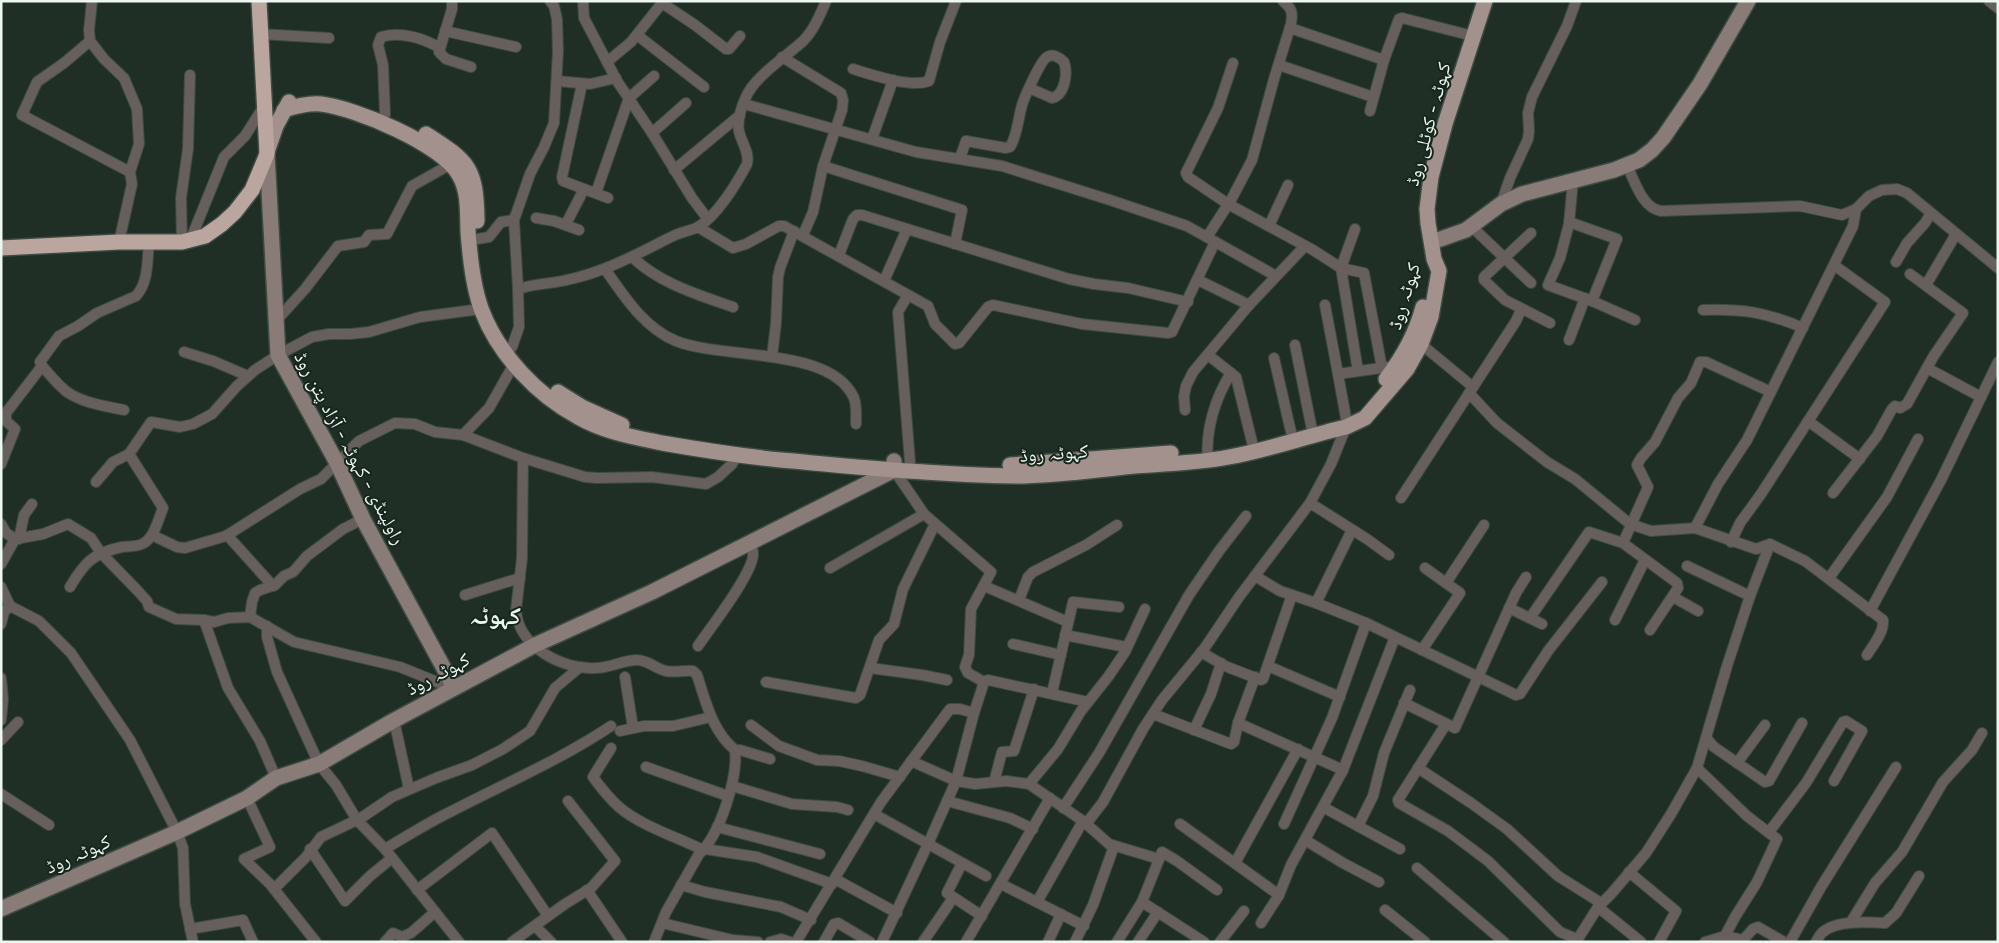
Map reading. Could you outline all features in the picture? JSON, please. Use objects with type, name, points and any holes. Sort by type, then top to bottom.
[{"type":"highway","name":"راولپنڈی - کہوٹہ - آزاد پتن روڈ","points":[[259,1],[266,154]]},
{"type":"highway","points":[[1,248],[119,242],[186,242],[212,232],[235,212],[252,190],[262,170],[266,154]]},
{"type":"main road","name":"کہوٹہ - کوٹلی روڈ","points":[[1434,259],[1427,209],[1434,160],[1485,1]]},
{"type":"main road","points":[[1432,242],[1472,227],[1501,204],[1532,190],[1627,166],[1652,150],[1700,84],[1748,1]]},
{"type":"main road","points":[[266,154],[290,100],[314,95],[333,97],[384,114],[431,137],[458,156],[465,164],[475,187],[477,239],[489,306],[512,347],[536,374],[558,392],[582,407],[619,424],[739,447],[894,466]]},
{"type":"main road","points":[[284,110],[300,105],[315,104],[349,111],[376,120],[409,136],[451,164],[461,177],[464,186],[468,241],[481,309],[496,340],[514,364],[532,383],[577,417],[598,427],[629,436],[737,456],[894,466]]},
{"type":"main road","name":"راولپنڈی - کہوٹہ - آزاد پتن روڈ","points":[[266,154],[278,355],[337,463],[363,519],[453,688]]},
{"type":"main road","name":"کہوٹہ روڈ","points":[[1,910],[177,832],[247,798],[276,778],[319,764],[394,720],[534,645],[652,592],[894,466],[910,462],[1016,466],[1207,456],[1229,457],[1312,431],[1346,423],[1360,422],[1407,369],[1421,344],[1432,317],[1436,300],[1439,271],[1434,259]]},
{"type":"main road","name":"کہوٹہ روڈ","points":[[1346,423],[1366,404],[1389,367],[1411,340],[1422,314],[1434,259]]},
{"type":"main road","name":"کہوٹہ روڈ","points":[[894,466],[1016,476],[1060,474],[1207,456],[1291,432],[1312,431]]},
{"type":"street","points":[[92,1],[89,30],[90,41],[104,59],[124,78],[137,109],[139,144],[130,172],[132,184],[119,242]]},
{"type":"street","points":[[452,1],[452,9],[439,52],[446,59],[471,66]]},
{"type":"street","points":[[512,347],[519,327],[514,220],[530,174],[554,123],[557,19],[554,6],[550,1]]},
{"type":"street","points":[[583,1],[584,18],[616,78],[692,198],[707,218]]},
{"type":"street","points":[[518,289],[535,284],[570,280],[604,270],[674,235],[698,227],[727,198],[747,164],[748,158],[739,130],[740,115],[746,96],[782,57],[804,40],[817,22],[826,1]]},
{"type":"street","points":[[853,69],[893,80],[920,83],[928,81],[940,42],[956,1]]},
{"type":"street","points":[[698,227],[733,248],[746,244],[779,226],[784,226],[928,306],[935,324],[955,344],[959,343],[988,307],[993,305],[1082,324],[1168,334],[1176,328],[1198,280],[1211,240],[1252,160],[1293,13],[1291,8],[1283,1]]},
{"type":"street","points":[[1501,204],[1510,178],[1528,139],[1530,131],[1528,113],[1532,97],[1576,1]]},
{"type":"street","points":[[1989,1],[1998,8]]},
{"type":"street","points":[[607,62],[637,35],[662,3],[726,49],[729,49],[740,36]]},
{"type":"street","points":[[1370,111],[1384,60],[1400,19],[1474,36]]},
{"type":"street","points":[[1290,28],[1384,60]]},
{"type":"street","points":[[445,31],[516,47]]},
{"type":"street","points":[[260,34],[329,38]]},
{"type":"street","points":[[637,35],[704,87]]},
{"type":"street","points":[[384,114],[383,65],[378,45],[381,37],[415,37],[440,48]]},
{"type":"street","points":[[90,41],[37,82],[22,115],[130,172]]},
{"type":"street","points":[[772,357],[780,268],[798,233],[813,212],[823,166],[844,100],[841,93],[782,57]]},
{"type":"street","points":[[1233,63],[1218,108],[1186,173],[1228,204],[1341,268],[1364,273],[1389,367],[1338,374]]},
{"type":"street","points":[[1279,65],[1373,97]]},
{"type":"street","points":[[186,242],[182,198],[188,149],[190,76]]},
{"type":"street","points":[[596,194],[628,98],[654,76]]},
{"type":"street","points":[[556,81],[582,84],[616,78]]},
{"type":"street","points":[[872,139],[893,80]]},
{"type":"street","points":[[582,84],[562,178],[563,181],[608,198]]},
{"type":"street","points":[[960,158],[966,141],[1006,148],[1010,147],[1029,88]]},
{"type":"street","points":[[652,133],[686,103]]},
{"type":"street","points":[[744,104],[916,152],[960,158],[1021,171],[1171,220],[1276,276]]},
{"type":"street","points":[[186,242],[224,157],[245,136],[264,106]]},
{"type":"street","points":[[674,170],[740,115]]},
{"type":"street","points":[[275,323],[305,289],[338,246],[364,242],[369,235],[387,234],[412,186],[451,164]]},
{"type":"street","points":[[823,166],[962,210],[955,244]]},
{"type":"street","points":[[1627,166],[1647,205],[1654,210],[1800,206],[1842,215],[1856,209],[1869,196],[1882,190],[1890,189],[1907,194],[1998,268]]},
{"type":"street","points":[[1573,180],[1569,222],[1560,258],[1548,285],[1635,320]]},
{"type":"street","points":[[1269,226],[1288,186]]},
{"type":"street","points":[[566,224],[584,189]]},
{"type":"street","points":[[1695,528],[1718,484],[1746,440],[1771,392],[1853,226],[1856,209]]},
{"type":"street","points":[[1896,262],[1907,243],[1925,223],[1931,213]]},
{"type":"street","points":[[839,256],[853,219],[857,215],[1069,279],[1128,288],[1188,302]]},
{"type":"street","points":[[536,218],[566,224],[579,230]]},
{"type":"street","points":[[477,239],[489,237],[501,222],[514,220]]},
{"type":"street","points":[[1569,222],[1617,240],[1569,340]]},
{"type":"street","points":[[1472,227],[1531,283]]},
{"type":"street","points":[[884,281],[907,229]]},
{"type":"street","points":[[1355,229],[1341,268],[1358,371]]},
{"type":"street","points":[[1531,233],[1484,276],[1484,280],[1505,300],[1521,310],[1550,323]]},
{"type":"street","points":[[1926,285],[1956,234]]},
{"type":"street","points":[[124,410],[102,406],[74,396],[66,391],[40,362],[59,336],[97,313],[136,296],[140,292],[145,282],[149,242]]},
{"type":"street","points":[[1186,410],[1184,396],[1186,386],[1193,372],[1249,305],[1305,246]]},
{"type":"street","points":[[632,257],[655,276],[686,290],[733,307]]},
{"type":"street","points":[[1731,542],[1740,523],[1761,494],[1885,302],[1834,265]]},
{"type":"street","points":[[604,270],[630,306],[657,331],[676,341],[720,352],[801,362],[840,378],[849,389],[856,404],[856,424]]},
{"type":"street","points":[[1833,493],[1877,436],[1892,409],[1895,406],[1900,408],[1907,404],[1927,368],[1963,313],[1910,274]]},
{"type":"street","points":[[1198,280],[1249,305]]},
{"type":"street","points":[[908,295],[898,312],[910,462]]},
{"type":"street","points":[[1037,902],[1085,823],[1104,802],[1162,700],[1201,652],[1310,503],[1331,464],[1346,423],[1325,305]]},
{"type":"street","points":[[96,482],[113,462],[129,454],[151,422],[180,427],[193,424],[212,414],[248,376],[278,355],[312,337],[329,334],[369,332],[420,317],[481,309]]},
{"type":"street","points":[[1703,310],[1733,309],[1759,312],[1780,318],[1803,328]]},
{"type":"street","points":[[1401,498],[1516,322],[1521,310]]},
{"type":"street","points":[[1421,344],[1471,390],[1497,423],[1547,462],[1575,479],[1630,524],[1650,531],[1695,528],[1731,542],[1756,549],[1770,544],[1805,561],[1883,620],[1884,626],[1866,655]]},
{"type":"street","points":[[1295,345],[1312,431]]},
{"type":"street","points":[[184,352],[214,361],[248,376]]},
{"type":"street","points":[[1208,355],[1236,377],[1252,442]]},
{"type":"street","points":[[1274,358],[1291,432]]},
{"type":"street","points":[[1623,543],[1648,487],[1637,465],[1640,458],[1655,442],[1678,398],[1691,383],[1700,362],[1706,362],[1771,392]]},
{"type":"street","points":[[1870,611],[1941,480],[1998,362]]},
{"type":"street","points":[[463,435],[492,403],[514,364]]},
{"type":"street","points":[[1,464],[15,429],[6,420],[6,413],[42,366]]},
{"type":"street","points":[[1927,368],[1981,397]]},
{"type":"street","points":[[1207,456],[1214,409],[1231,373]]},
{"type":"street","points":[[1808,421],[1860,459]]},
{"type":"street","points":[[152,534],[177,547],[185,548],[228,535],[300,489],[321,479],[359,441],[395,424],[415,424],[436,432],[463,435],[523,458],[585,477],[652,477],[706,484],[718,477],[732,464],[737,456]]},
{"type":"street","points":[[1829,578],[1887,497],[1918,439]]},
{"type":"street","points":[[70,587],[83,565],[101,553],[112,549],[142,544],[152,534],[163,508],[129,454]]},
{"type":"street","points":[[523,458],[523,549],[517,617],[526,637],[543,653],[573,667],[596,668],[636,660],[649,663],[664,671],[693,671],[697,676],[711,717],[720,734],[734,750],[735,773],[717,827],[699,854],[666,912],[654,942]]},
{"type":"street","points":[[894,466],[924,514],[991,572],[971,609],[969,655],[965,667],[968,673],[984,682],[988,680],[1088,702]]},
{"type":"street","points":[[1310,503],[1389,555]]},
{"type":"street","points":[[1,564],[17,539],[24,515],[32,504]]},
{"type":"street","points":[[830,568],[924,514]]},
{"type":"street","points":[[1062,808],[1099,753],[1189,595],[1246,516]]},
{"type":"street","points":[[250,617],[255,594],[260,590],[273,586],[293,572],[308,556],[343,529],[363,519]]},
{"type":"street","points":[[1,524],[6,532],[17,539],[43,534],[68,524],[91,538],[101,553],[137,590],[149,607],[176,618],[214,622],[228,618],[250,617],[294,642],[393,665],[453,688]]},
{"type":"street","points":[[766,682],[856,698],[860,695],[879,640],[894,624],[903,589],[935,524]]},
{"type":"street","points":[[1019,600],[1028,577],[1032,572],[1086,545],[1117,525]]},
{"type":"street","points":[[1446,583],[1484,525]]},
{"type":"street","points":[[1316,603],[1352,530]]},
{"type":"street","points":[[1530,618],[1589,532],[1623,543],[1677,583],[1678,588],[1673,597],[1650,630]]},
{"type":"street","points":[[228,535],[273,586]]},
{"type":"street","points":[[698,646],[745,580],[754,553],[750,542]]},
{"type":"street","points":[[1446,724],[1398,800],[1399,803],[1448,831],[1488,861],[1560,932],[1577,941],[1599,905],[1611,894],[1646,853],[1672,814],[1698,768],[1727,666],[1750,596],[1770,544]]},
{"type":"street","points":[[1615,620],[1644,560]]},
{"type":"street","points":[[1687,566],[1750,596]]},
{"type":"street","points":[[1422,650],[1460,593],[1424,568]]},
{"type":"street","points":[[1256,576],[1280,591],[1366,623],[1516,695],[1520,694],[1548,651],[1602,582]]},
{"type":"street","points":[[1404,703],[1455,728],[1509,608],[1526,577]]},
{"type":"street","points":[[465,595],[520,578]]},
{"type":"street","points":[[984,586],[1068,622]]},
{"type":"street","points":[[1,587],[10,606],[39,621],[77,661],[130,740],[177,832],[183,848],[185,904],[193,942]]},
{"type":"street","points":[[1201,652],[1221,663],[1263,679],[1292,595]]},
{"type":"street","points":[[1673,597],[1698,611]]},
{"type":"street","points":[[1052,693],[1073,602],[1119,607]]},
{"type":"street","points":[[1,624],[4,612],[10,606]]},
{"type":"street","points":[[1509,608],[1542,624]]},
{"type":"street","points":[[1029,784],[1058,749],[1088,702],[1125,652],[1145,610]]},
{"type":"street","points":[[204,620],[228,688],[257,735],[276,778]]},
{"type":"street","points":[[1284,824],[1332,718],[1366,623]]},
{"type":"street","points":[[267,626],[268,637],[278,672],[319,764],[336,785],[357,820],[385,849],[459,942]]},
{"type":"street","points":[[1065,635],[1126,647]]},
{"type":"street","points":[[1262,922],[1280,895],[1291,865],[1343,770],[1395,637]]},
{"type":"street","points":[[1013,644],[1060,655]]},
{"type":"street","points":[[1194,730],[1211,694],[1221,663]]},
{"type":"street","points":[[1268,666],[1340,696]]},
{"type":"street","points":[[274,889],[306,857],[321,836],[357,820],[392,797],[472,765],[503,749],[530,731],[555,688],[580,667]]},
{"type":"street","points":[[870,668],[947,680]]},
{"type":"street","points":[[625,677],[633,728]]},
{"type":"street","points":[[1153,714],[1231,744],[1234,742],[1238,723],[1254,677]]},
{"type":"street","points":[[1,678],[3,706],[1,720]]},
{"type":"street","points":[[882,942],[897,913],[956,781],[984,682]]},
{"type":"street","points":[[994,782],[1002,752],[1014,751],[1034,689]]},
{"type":"street","points":[[1358,826],[1373,796],[1384,753],[1410,690]]},
{"type":"street","points":[[796,942],[874,814],[950,709],[960,709],[974,713]]},
{"type":"street","points":[[385,849],[451,811],[513,782],[616,729],[644,726],[673,726],[711,717]]},
{"type":"street","points":[[394,720],[410,789]]},
{"type":"street","points":[[1769,832],[1806,782],[1843,722],[1846,721],[1862,731],[1834,781]]},
{"type":"street","points":[[1,740],[18,722]]},
{"type":"street","points":[[1707,739],[1714,748],[1765,782],[1769,781],[1802,722]]},
{"type":"street","points":[[1238,723],[1343,770]]},
{"type":"street","points":[[750,725],[779,746],[818,760],[839,761],[900,777]]},
{"type":"street","points":[[1738,763],[1765,725]]},
{"type":"street","points":[[1851,922],[1875,883],[1902,852],[1943,782],[1972,750],[1982,733]]},
{"type":"street","points":[[611,748],[593,777],[606,795],[620,808],[633,816],[704,849],[758,857],[834,882],[897,913]]},
{"type":"street","points":[[734,750],[770,759]]},
{"type":"street","points":[[1235,863],[1298,750]]},
{"type":"street","points":[[912,761],[956,781],[975,784],[1006,780],[1029,784],[1085,823],[1109,844],[1159,858]]},
{"type":"street","points":[[646,767],[730,791],[792,804],[838,807],[848,810]]},
{"type":"street","points":[[1790,942],[1821,887],[1896,767]]},
{"type":"street","points":[[1418,768],[1471,803],[1507,830],[1558,876],[1599,905],[1641,942]]},
{"type":"street","points":[[1698,768],[1747,816],[1777,839],[1757,882],[1725,936]]},
{"type":"street","points":[[1,794],[49,825]]},
{"type":"street","points":[[247,798],[270,847],[244,859],[274,889],[316,942]]},
{"type":"street","points":[[966,942],[1050,798]]},
{"type":"street","points":[[947,800],[1010,818],[1033,829]]},
{"type":"street","points":[[512,942],[587,890],[615,861],[568,801]]},
{"type":"street","points":[[1323,807],[1400,848]]},
{"type":"street","points":[[874,814],[986,876]]},
{"type":"street","points":[[1180,824],[1280,895]]},
{"type":"street","points":[[717,827],[820,854]]},
{"type":"street","points":[[417,890],[492,833],[548,916]]},
{"type":"street","points":[[1305,840],[1342,863],[1379,882]]},
{"type":"street","points":[[1075,942],[1093,905],[1114,846]]},
{"type":"street","points":[[310,849],[345,901],[370,876],[392,858]]},
{"type":"street","points":[[1117,942],[1142,902],[1162,852],[1217,890]]},
{"type":"street","points":[[962,863],[946,893],[982,916]]},
{"type":"street","points":[[1417,868],[1504,942]]},
{"type":"street","points":[[1629,872],[1676,911],[1659,942]]},
{"type":"street","points":[[1816,942],[1823,932],[1851,922],[1885,922],[1896,912],[1919,876]]},
{"type":"street","points":[[1001,884],[1084,926]]},
{"type":"street","points":[[681,885],[705,892],[781,907],[811,920]]},
{"type":"street","points":[[587,890],[622,942]]},
{"type":"street","points":[[922,942],[952,898]]},
{"type":"street","points":[[1142,902],[1204,942]]},
{"type":"street","points":[[1220,942],[1244,910]]},
{"type":"street","points":[[1386,910],[1425,942]]},
{"type":"street","points":[[386,942],[393,933],[402,936],[411,933],[435,912]]},
{"type":"street","points":[[1138,942],[1158,912]]},
{"type":"street","points":[[1048,942],[1061,914]]},
{"type":"street","points":[[190,929],[243,920],[253,942]]},
{"type":"street","points":[[662,923],[733,940],[758,942]]},
{"type":"street","points":[[824,942],[834,924],[838,923],[870,942]]},
{"type":"street","points":[[535,926],[551,942]]},
{"type":"street","points":[[1705,942],[1725,936],[1743,940],[1753,928],[1758,927],[1784,942]]},
{"type":"street","points":[[770,942],[781,939],[790,942]]},
{"type":"district","name":"کہوٹہ","points":[[495,615]]}]
